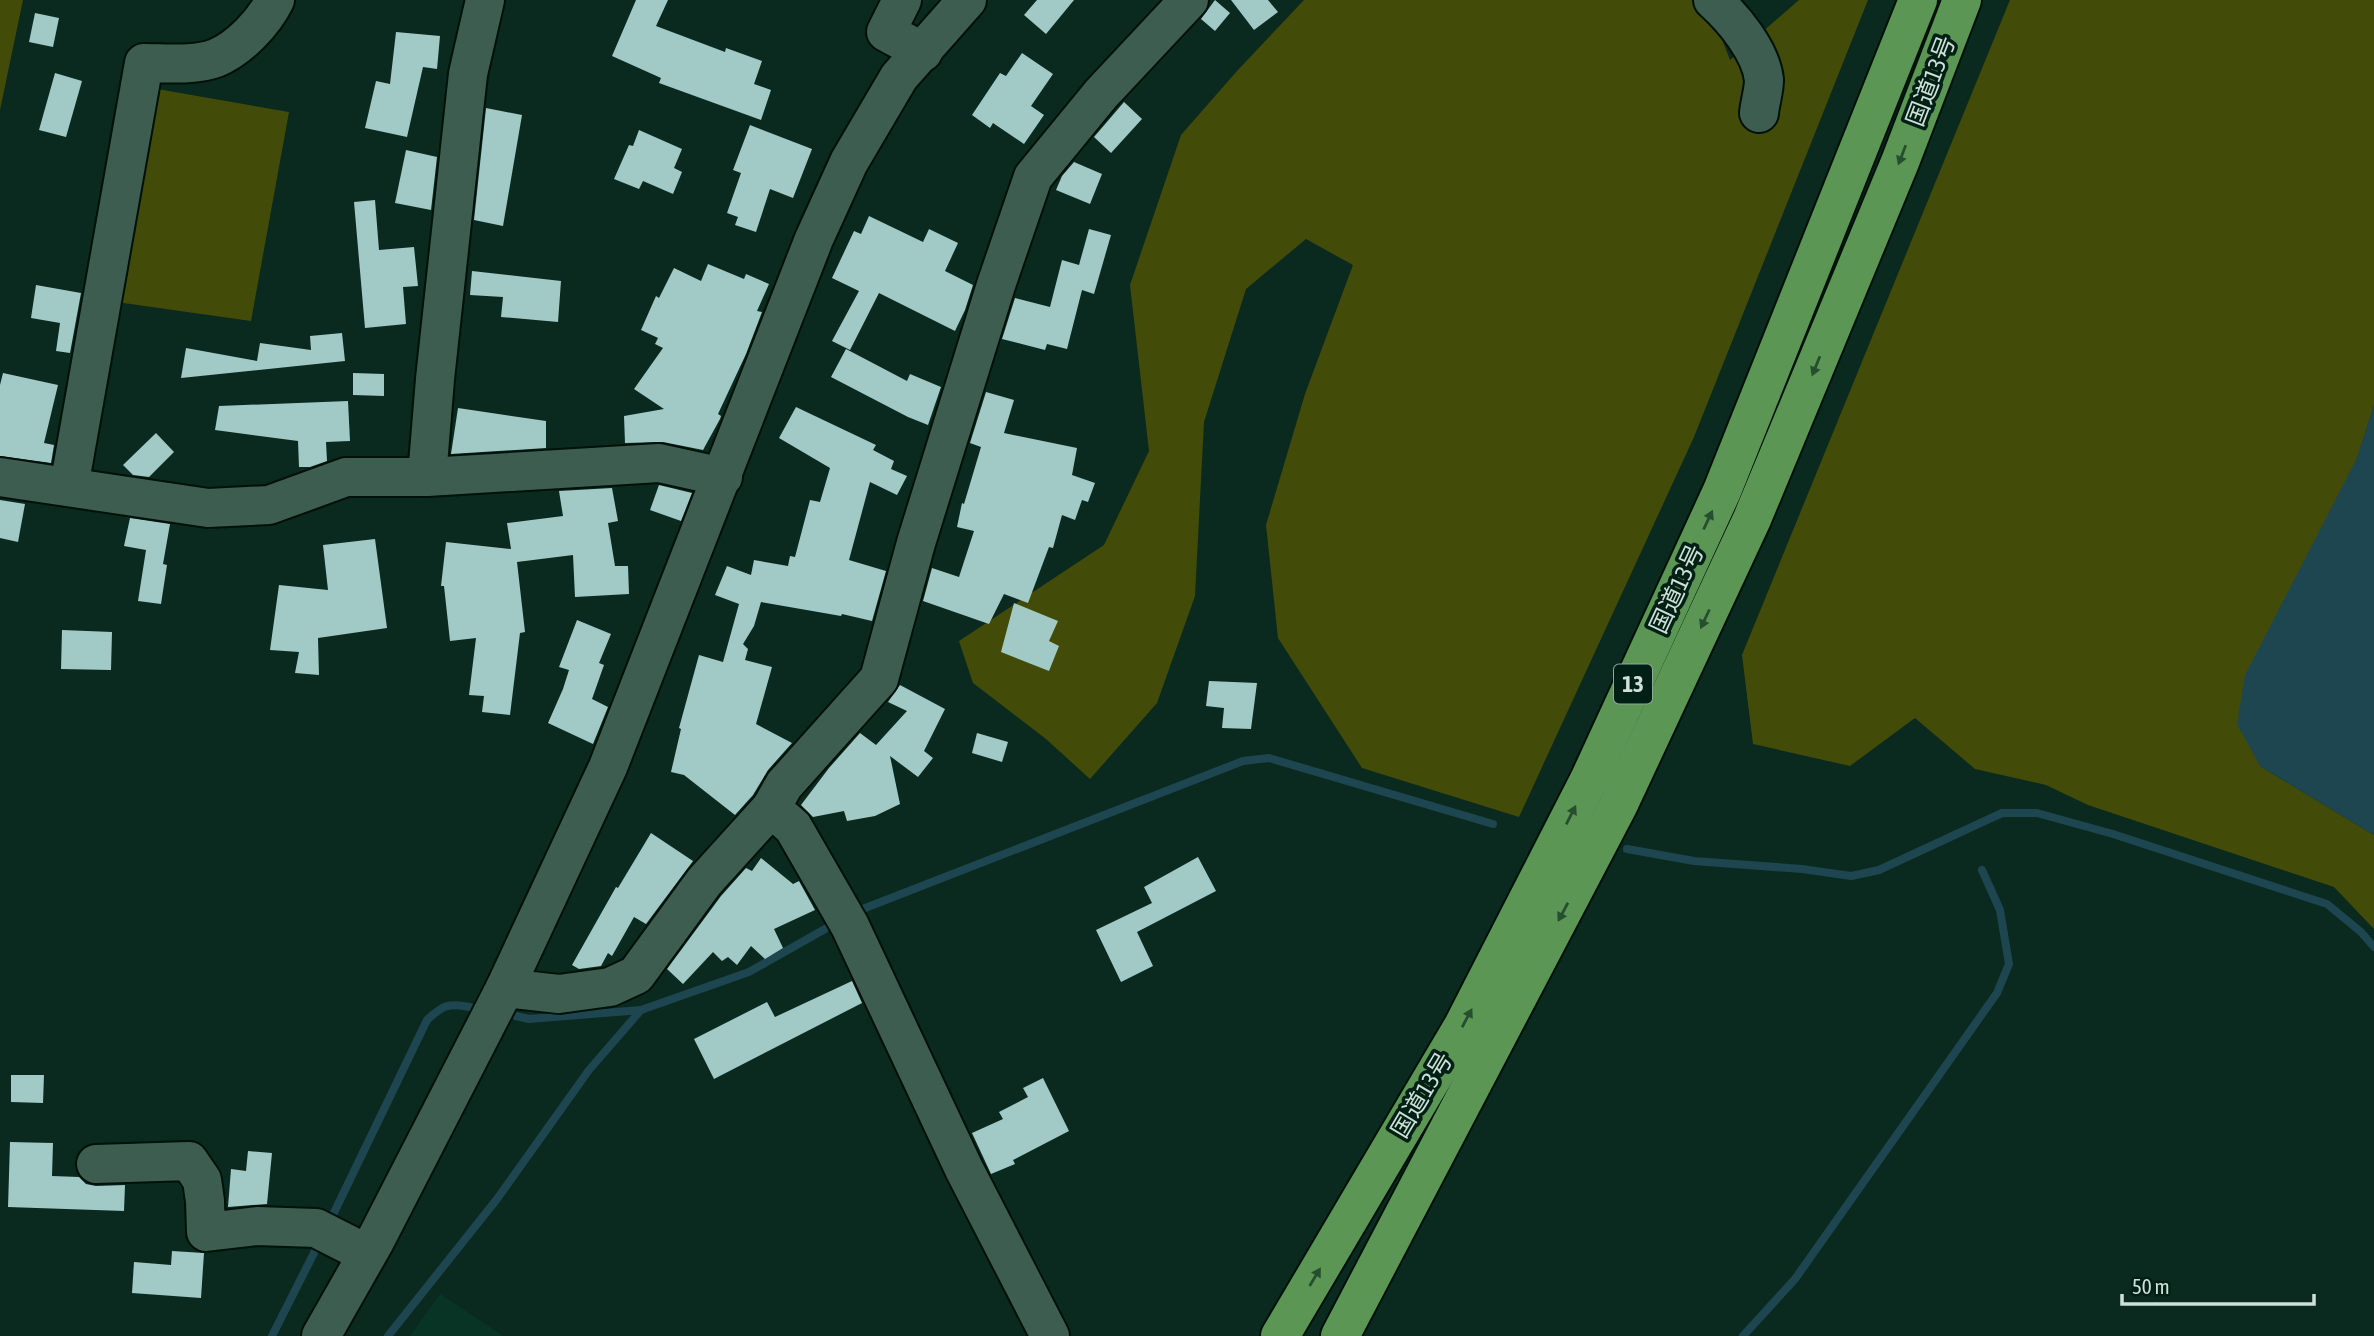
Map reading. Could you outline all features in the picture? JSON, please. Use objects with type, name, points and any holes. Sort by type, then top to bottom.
[{"type":"highway","name":"国道13号","points":[[1280,1336],[1463,1026],[1589,780],[1722,491],[1917,0]]},
{"type":"highway","name":"国道13号","points":[[1340,1336],[1618,806],[1746,532],[1900,162],[1962,0]]},
{"type":"street","points":[[69,487],[144,63],[179,63],[216,58],[243,41],[270,10],[275,0]]},
{"type":"street","points":[[427,477],[468,74],[485,0]]},
{"type":"street","points":[[902,0],[886,32],[923,52]]},
{"type":"street","points":[[321,1336],[342,1241],[505,988],[608,767],[814,239],[849,162],[899,77],[967,0]]},
{"type":"street","points":[[505,988],[559,994],[610,987],[636,975],[704,882],[771,808],[784,785],[878,678],[992,296],[1033,177],[1101,94],[1189,0]]},
{"type":"street","points":[[1713,0],[1730,16],[1752,48],[1764,79],[1759,113]]},
{"type":"street","points":[[0,477],[208,508],[268,505],[346,477],[427,477],[659,463],[723,477]]},
{"type":"street","points":[[771,808],[793,827],[850,926],[964,1170],[1050,1336]]},
{"type":"street","points":[[96,1164],[189,1161],[202,1180],[206,1232],[257,1226],[342,1241]]},
{"type":"shaded area","points":[[440,1294],[503,1336],[410,1336]]},
{"type":"green space","points":[[0,0],[23,0],[0,110]]},
{"type":"green space","points":[[1304,0],[1707,0],[1730,60],[1799,0],[1868,0],[1694,437],[1519,817],[1362,768],[1278,638],[1266,525],[1305,394],[1353,265],[1306,239],[1246,289],[1204,422],[1195,596],[1157,703],[1090,779],[1046,739],[973,683],[959,641],[1104,545],[1149,451],[1130,285],[1181,135]]},
{"type":"green space","points":[[2010,0],[2374,0],[2374,405],[2260,766],[2374,835],[2374,929],[2334,887],[2088,805],[2046,785],[1975,769],[1915,718],[1850,766],[1753,744],[1742,655]]},
{"type":"green space","points":[[140,86],[289,112],[251,321],[102,300]]},
{"type":"water","points":[[2374,405],[2374,835],[2260,766],[2237,724],[2245,675],[2357,458]]},
{"type":"building","points":[[636,0],[668,0],[656,26],[725,52],[726,48],[762,61],[754,84],[771,90],[761,120],[659,83],[661,78],[612,56]]},
{"type":"building","points":[[1037,0],[1074,0],[1046,34],[1024,15]]},
{"type":"building","points":[[1215,0],[1230,13],[1215,31],[1201,19]]},
{"type":"building","points":[[1231,0],[1268,0],[1278,12],[1254,30]]},
{"type":"building","points":[[35,13],[59,18],[53,47],[29,42]]},
{"type":"building","points":[[396,32],[440,36],[437,69],[423,67],[407,137],[365,128],[376,81],[390,84]]},
{"type":"building","points":[[1022,53],[1053,74],[1031,106],[1044,115],[1024,144],[993,123],[990,128],[972,115],[1000,73],[1006,76]]},
{"type":"building","points":[[55,73],[82,81],[66,137],[39,130]]},
{"type":"building","points":[[1124,102],[1142,119],[1111,153],[1094,137]]},
{"type":"building","points":[[486,108],[522,115],[503,226],[474,220]]},
{"type":"building","points":[[750,125],[812,149],[793,198],[770,189],[756,232],[735,225],[738,217],[727,213],[741,173],[733,170]]},
{"type":"building","points":[[639,130],[682,149],[674,168],[682,172],[673,194],[643,181],[639,189],[614,179]]},
{"type":"building","points":[[406,150],[437,157],[431,210],[395,203]]},
{"type":"building","points":[[1074,162],[1102,174],[1090,204],[1056,190],[1062,176]]},
{"type":"building","points":[[375,200],[379,250],[414,247],[418,286],[403,287],[406,324],[365,328],[354,202]]},
{"type":"building","points":[[869,216],[923,242],[929,229],[958,243],[945,271],[973,285],[955,331],[879,293],[850,350],[832,341],[859,291],[832,278],[854,231],[861,234]]},
{"type":"building","points":[[1089,229],[1111,235],[1094,294],[1082,290],[1067,349],[1047,344],[1045,350],[1002,339],[1015,298],[1050,307],[1062,260],[1079,265]]},
{"type":"building","points":[[708,264],[744,279],[746,274],[769,284],[757,311],[762,312],[746,354],[718,414],[720,419],[703,450],[663,442],[625,443],[624,416],[664,409],[634,389],[663,348],[655,344],[658,338],[641,330],[656,296],[659,298],[674,268],[701,281]]},
{"type":"building","points":[[472,271],[561,281],[558,322],[501,317],[503,297],[470,295]]},
{"type":"building","points":[[36,285],[81,293],[70,353],[56,351],[60,323],[31,318]]},
{"type":"building","points":[[342,333],[345,361],[181,378],[186,348],[257,361],[260,343],[311,350],[310,336]]},
{"type":"building","points":[[846,349],[907,381],[910,374],[941,387],[928,425],[831,377]]},
{"type":"building","points":[[3,373],[58,385],[44,443],[54,445],[51,463],[0,456],[0,385]]},
{"type":"building","points":[[353,373],[384,374],[384,396],[353,395]]},
{"type":"building","points":[[986,392],[1014,400],[1004,433],[1077,448],[1072,475],[1095,483],[1088,502],[1082,500],[1075,520],[1062,515],[1053,548],[1049,547],[1028,603],[1004,594],[989,624],[923,601],[932,568],[959,577],[974,531],[957,527],[962,503],[964,504],[981,447],[970,443]]},
{"type":"building","points":[[348,401],[350,441],[326,442],[327,461],[310,467],[299,467],[298,441],[215,430],[219,406]]},
{"type":"building","points":[[796,407],[876,445],[873,450],[894,461],[891,469],[907,476],[897,495],[870,482],[849,560],[886,571],[872,621],[761,602],[754,626],[743,644],[748,649],[745,660],[772,667],[756,724],[792,743],[735,815],[684,775],[671,772],[681,729],[679,728],[699,655],[723,662],[739,604],[715,595],[727,566],[751,575],[754,560],[788,566],[790,556],[795,557],[810,500],[820,502],[830,468],[779,438]]},
{"type":"building","points":[[458,408],[546,421],[546,448],[451,454]]},
{"type":"building","points":[[156,433],[174,452],[149,477],[133,475],[123,465]]},
{"type":"building","points":[[659,485],[692,493],[681,521],[650,510]]},
{"type":"building","points":[[612,488],[618,521],[608,523],[615,566],[628,566],[629,594],[575,597],[573,555],[517,562],[525,632],[520,633],[510,715],[482,712],[484,696],[469,695],[476,638],[450,641],[444,586],[441,586],[446,542],[511,549],[507,523],[563,516],[559,491]]},
{"type":"building","points":[[0,500],[25,504],[18,542],[0,538]]},
{"type":"building","points":[[130,518],[170,524],[163,564],[167,565],[161,604],[138,601],[146,550],[124,546]]},
{"type":"building","points":[[375,539],[387,628],[318,638],[319,675],[295,673],[299,652],[270,650],[279,585],[328,590],[323,545]]},
{"type":"building","points":[[1014,603],[1058,621],[1049,641],[1059,646],[1049,671],[1001,652]]},
{"type":"building","points":[[577,620],[611,634],[599,663],[604,665],[592,699],[608,707],[593,744],[548,723],[569,670],[559,667]]},
{"type":"building","points":[[62,630],[112,632],[111,670],[61,669]]},
{"type":"building","points":[[1209,681],[1257,683],[1251,729],[1222,728],[1224,708],[1206,706]]},
{"type":"building","points":[[900,685],[945,709],[924,751],[933,758],[918,777],[890,756],[900,804],[875,816],[847,821],[844,811],[813,817],[801,805],[860,733],[876,745],[907,711],[888,702]]},
{"type":"building","points":[[977,733],[1008,742],[1002,762],[972,753]]},
{"type":"building","points":[[651,833],[693,861],[646,924],[634,917],[612,956],[608,953],[601,966],[579,969],[572,965],[616,887],[618,888]]},
{"type":"building","points":[[1198,857],[1216,891],[1137,932],[1153,966],[1121,982],[1096,930],[1152,903],[1144,887]]},
{"type":"building","points":[[761,858],[793,884],[799,881],[815,910],[774,929],[783,948],[765,959],[751,946],[737,965],[728,957],[722,961],[713,952],[683,984],[667,969],[721,896],[746,868],[752,871]]},
{"type":"building","points":[[852,981],[862,1003],[714,1079],[694,1039],[767,1002],[775,1017]]},
{"type":"building","points":[[11,1075],[44,1075],[43,1103],[11,1102]]},
{"type":"building","points":[[1043,1078],[1069,1131],[1013,1160],[1015,1164],[991,1174],[972,1133],[1003,1119],[999,1112],[1028,1097],[1023,1088]]},
{"type":"building","points":[[10,1142],[53,1143],[52,1176],[79,1177],[86,1184],[96,1186],[125,1185],[124,1211],[8,1207]]},
{"type":"building","points":[[248,1151],[272,1153],[267,1204],[228,1207],[231,1169],[246,1171]]},
{"type":"building","points":[[172,1251],[204,1253],[201,1298],[132,1293],[134,1262],[171,1265]]},
{"type":"waterway","points":[[855,912],[1243,761],[1269,758],[1493,824]]},
{"type":"waterway","points":[[1627,849],[1694,861],[1802,869],[1851,876],[1879,870],[2002,813],[2037,813],[2113,834],[2327,904],[2361,932],[2374,947]]},
{"type":"waterway","points":[[1743,1336],[1795,1279],[1997,993],[2009,964],[2000,910],[1982,870]]},
{"type":"waterway","points":[[516,1016],[529,1019],[641,1010],[749,972],[825,929]]},
{"type":"waterway","points":[[329,1223],[427,1020],[446,1006],[470,1007]]},
{"type":"waterway","points":[[388,1336],[497,1199],[589,1070],[641,1010]]},
{"type":"waterway","points":[[272,1336],[320,1241]]}]
